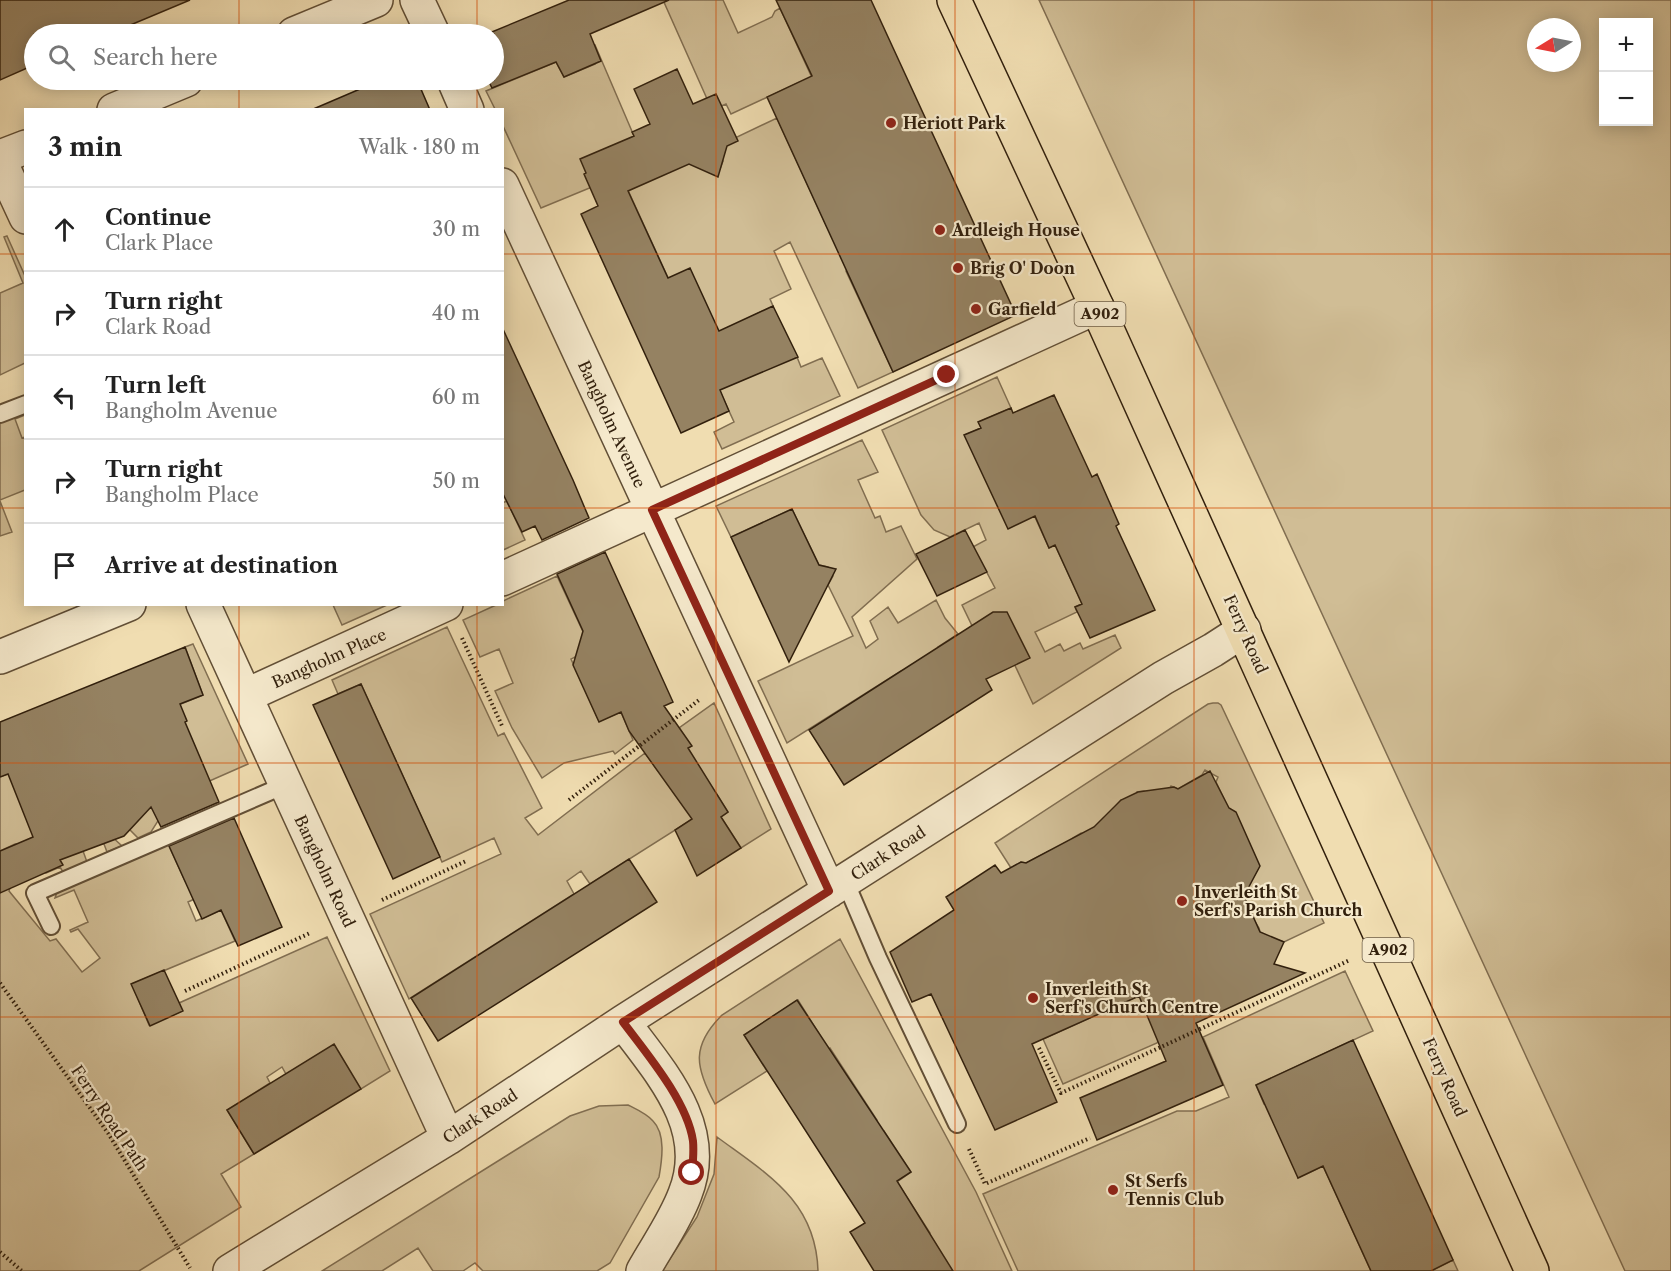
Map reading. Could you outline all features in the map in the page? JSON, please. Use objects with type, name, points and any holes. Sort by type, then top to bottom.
[{"type":"main road","name":"Ferry Road","points":[[954,0],[1244,630],[1532,1271]]},
{"type":"street","points":[[318,24],[376,0]]},
{"type":"street","points":[[417,0],[428,24]]},
{"type":"street","points":[[119,108],[162,90]]},
{"type":"street","points":[[459,90],[467,108]]},
{"type":"street","points":[[24,148],[0,159],[24,213]]},
{"type":"street","name":"Bangholm Avenue","points":[[504,189],[730,677],[837,886]]},
{"type":"street","points":[[504,578],[1097,307]]},
{"type":"street","points":[[0,657],[124,606]]},
{"type":"street","name":"Bangholm Road","points":[[203,606],[448,1138]]},
{"type":"street","name":"Bangholm Place","points":[[244,696],[442,606]]},
{"type":"street","name":"Clark Road","points":[[241,1264],[448,1138],[623,1022],[1163,678],[1244,630]]},
{"type":"street","points":[[623,1022],[675,1096],[686,1118],[692,1138],[694,1157],[686,1193],[643,1271]]},
{"type":"lane","points":[[0,414],[24,405]]},
{"type":"lane","points":[[51,926],[35,893],[285,785]]},
{"type":"lane","points":[[837,886],[878,958],[957,1124]]},
{"type":"path","points":[[461,635],[503,728]]},
{"type":"path","points":[[569,800],[730,677]]},
{"type":"path","points":[[185,991],[466,861]]},
{"type":"path","points":[[1040,1048],[1061,1093],[1385,944]]},
{"type":"path","name":"Ferry Road Path","points":[[0,983],[108,1133],[192,1271]]},
{"type":"path","points":[[957,1124],[985,1184],[1090,1138]]},
{"type":"path","points":[[0,1252],[22,1271]]},
{"type":"shaded area","points":[[663,0],[723,0],[738,33],[772,17],[780,8],[813,80],[800,82],[731,114],[726,104],[712,110]]},
{"type":"shaded area","points":[[1039,0],[1671,0],[1671,1271],[1625,1271]]},
{"type":"shaded area","points":[[595,45],[646,164],[698,160],[711,173],[720,169],[723,161],[716,147],[777,118],[827,227],[879,256],[846,271],[893,372],[858,388],[790,242],[774,251],[791,289],[770,299],[773,306],[742,321],[797,357],[801,367],[822,358],[840,396],[722,449],[714,432],[734,422],[621,175],[541,208],[504,128],[504,108],[494,108],[486,91],[504,90],[504,84],[556,62],[564,77],[595,64],[589,47]]},
{"type":"shaded area","points":[[7,236],[24,274],[24,363],[0,375],[0,293],[23,283],[4,237]]},
{"type":"shaded area","points":[[997,377],[1011,408],[979,422],[981,428],[965,435],[1034,515],[1049,548],[1055,545],[1082,604],[1075,607],[1077,612],[1035,632],[1045,652],[1060,644],[1064,651],[1080,643],[1083,649],[1115,635],[1121,648],[1033,704],[997,627],[977,636],[962,605],[995,588],[985,569],[958,555],[986,540],[979,523],[950,537],[934,530],[921,515],[882,430]]},
{"type":"shaded area","points":[[24,412],[24,415],[15,419],[22,438],[24,437],[24,490],[0,500],[0,423]]},
{"type":"shaded area","points":[[862,440],[878,472],[858,480],[875,518],[880,516],[886,532],[901,526],[917,559],[852,617],[866,648],[878,639],[870,621],[888,607],[898,623],[936,600],[945,618],[958,634],[938,647],[945,659],[901,671],[787,743],[758,681],[853,636],[828,585],[833,576],[828,567],[819,565],[792,509],[731,537],[716,506]]},
{"type":"shaded area","points":[[0,501],[12,532],[0,536]]},
{"type":"shaded area","points":[[507,501],[525,540],[504,550],[504,502]]},
{"type":"shaded area","points":[[557,576],[591,649],[571,659],[599,721],[621,712],[633,740],[615,754],[613,751],[564,763],[542,778],[512,728],[495,691],[513,683],[499,649],[480,657],[463,620],[494,606],[504,606],[504,601]]},
{"type":"shaded area","points":[[333,606],[385,606],[342,625]]},
{"type":"shaded area","points":[[447,627],[498,736],[504,733],[542,808],[525,818],[538,835],[645,753],[658,771],[691,746],[679,728],[714,703],[771,829],[741,848],[721,817],[728,812],[716,793],[699,815],[590,884],[581,871],[567,881],[574,894],[409,999],[370,914],[501,854],[494,838],[442,862],[361,684],[338,694],[332,680]]},
{"type":"shaded area","points":[[193,644],[248,764],[173,797],[151,832],[138,838],[130,830],[95,821],[122,846],[107,852],[104,844],[78,837],[87,862],[63,872],[60,867],[46,873],[34,844],[15,844],[0,851],[0,777],[203,695],[185,647]]},
{"type":"shaded area","points":[[1208,704],[1221,705],[1324,923],[1284,942],[1278,940],[1265,950],[1259,928],[1241,899],[1259,867],[1255,864],[1216,782],[1218,777],[1205,770],[1202,775],[1178,789],[1171,786],[1165,798],[1144,791],[1137,792],[1138,798],[1121,800],[1089,836],[1081,833],[1073,838],[1072,844],[1049,851],[1026,863],[1021,862],[1011,868],[995,843]]},
{"type":"shaded area","points":[[168,844],[185,881],[212,891],[188,902],[196,921],[221,910],[235,941],[132,984],[149,1025],[182,1011],[179,1003],[327,937],[390,1071],[361,1089],[286,1074],[282,1067],[267,1077],[270,1083],[227,1110],[254,1154],[221,1174],[241,1207],[139,1271],[0,1271],[0,875],[10,888],[9,891],[50,941],[56,939],[82,972],[100,958],[78,929],[71,932],[70,930],[88,922],[74,890],[55,898],[57,892]]},
{"type":"shaded area","points":[[840,939],[976,1192],[1012,1271],[953,1271],[916,1242],[930,1233],[897,1182],[911,1172],[884,1131],[869,1141],[877,1120],[830,1048],[815,1058],[807,1046],[821,1037],[798,1000],[744,1035],[767,1071],[715,1104],[708,1091],[700,1068],[699,1057],[705,1037],[712,1026],[722,1015]]},
{"type":"shaded area","points":[[1345,971],[1373,1031],[1256,1085],[1264,1104],[1290,1092],[1298,1178],[1323,1166],[1371,1271],[1018,1271],[983,1194],[1177,1111],[1196,1111],[1229,1097],[1203,1037]]},
{"type":"shaded area","points":[[1156,988],[1163,1031],[1157,1043],[1063,1084],[1043,1039]]},
{"type":"shaded area","points":[[628,1105],[648,1116],[657,1126],[662,1148],[659,1177],[610,1263],[597,1271],[483,1271],[475,1263],[463,1271],[433,1271],[418,1248],[382,1271],[322,1271],[570,1116],[599,1106]]},
{"type":"shaded area","points":[[717,1137],[754,1164],[786,1192],[808,1226],[815,1247],[818,1271],[662,1271],[697,1217],[714,1174]]},
{"type":"shaded area","points":[[1453,1260],[1458,1271],[1431,1271]]},
{"type":"building","points":[[0,0],[190,0],[133,24],[24,24],[24,69],[0,80]]},
{"type":"building","points":[[569,0],[669,0],[590,34],[601,61],[564,77],[556,62],[504,83],[504,27]]},
{"type":"building","points":[[776,0],[871,0],[1016,315],[893,372],[767,97],[812,76]]},
{"type":"building","points":[[677,69],[693,104],[716,94],[738,141],[727,146],[718,177],[689,164],[628,191],[668,278],[690,268],[719,331],[773,306],[798,357],[720,390],[729,411],[681,433],[581,214],[598,206],[580,159],[634,136],[632,132],[650,124],[634,89]]},
{"type":"building","points":[[358,90],[421,90],[429,108],[316,108]]},
{"type":"building","points":[[504,331],[589,518],[542,540],[535,526],[522,532],[504,496]]},
{"type":"building","points":[[1054,395],[1092,477],[1097,474],[1119,524],[1116,526],[1155,610],[1090,638],[1075,607],[1082,604],[1055,545],[1049,548],[1035,516],[1008,529],[964,435],[981,428],[978,422],[1011,408],[1013,413]]},
{"type":"building","points":[[792,509],[819,565],[836,569],[789,662],[731,537]]},
{"type":"building","points":[[965,530],[987,572],[937,596],[916,554]]},
{"type":"building","points":[[605,552],[673,702],[664,706],[692,746],[688,748],[728,812],[721,817],[741,848],[697,876],[675,830],[692,819],[629,731],[621,712],[599,722],[573,665],[583,631],[557,574]]},
{"type":"building","points":[[993,612],[1007,612],[1030,658],[986,679],[992,690],[844,785],[809,730]]},
{"type":"building","points":[[185,647],[203,695],[180,704],[187,721],[185,722],[219,802],[161,827],[151,807],[124,836],[60,860],[63,865],[0,893],[0,851],[33,837],[8,774],[0,777],[0,722]]},
{"type":"building","points":[[361,684],[440,857],[393,879],[313,705]]},
{"type":"building","points":[[1210,771],[1229,808],[1236,812],[1260,866],[1244,896],[1260,932],[1284,942],[1274,964],[1305,973],[1196,1023],[1223,1085],[1097,1140],[1080,1098],[1166,1061],[1139,996],[1032,1044],[1057,1102],[995,1130],[931,994],[912,1002],[890,952],[954,910],[946,897],[995,865],[1001,873],[1021,862],[1026,863],[1094,827],[1121,800],[1138,792],[1174,787],[1178,789]]},
{"type":"building","points":[[234,818],[282,927],[238,946],[221,910],[202,919],[169,846]]},
{"type":"building","points":[[629,859],[657,902],[438,1041],[411,998]]},
{"type":"building","points":[[164,970],[183,1011],[150,1026],[131,984]]},
{"type":"building","points":[[797,1000],[911,1172],[897,1181],[953,1271],[874,1271],[850,1232],[865,1223],[744,1035]]},
{"type":"building","points":[[1353,1040],[1453,1260],[1431,1271],[1371,1271],[1323,1166],[1298,1178],[1256,1085]]},
{"type":"building","points":[[334,1044],[361,1089],[254,1154],[227,1110]]},
{"type":"place","name":"Heriott Park","points":[[891,123]]},
{"type":"place","name":"Ardleigh House","points":[[940,230]]},
{"type":"place","name":"Brig O' Doon","points":[[958,268]]},
{"type":"place","name":"Garfield","points":[[976,309]]},
{"type":"place","name":"Inverleith St Serf's Parish Church","points":[[1182,901]]},
{"type":"place","name":"Inverleith St Serf's Church Centre","points":[[1033,998]]},
{"type":"place","name":"St Serfs Tennis Club","points":[[1113,1190]]},
{"type":"route","points":[[692,1173],[694,1157],[692,1138],[686,1118],[675,1096],[623,1022],[829,891],[652,510],[947,375]]}]
